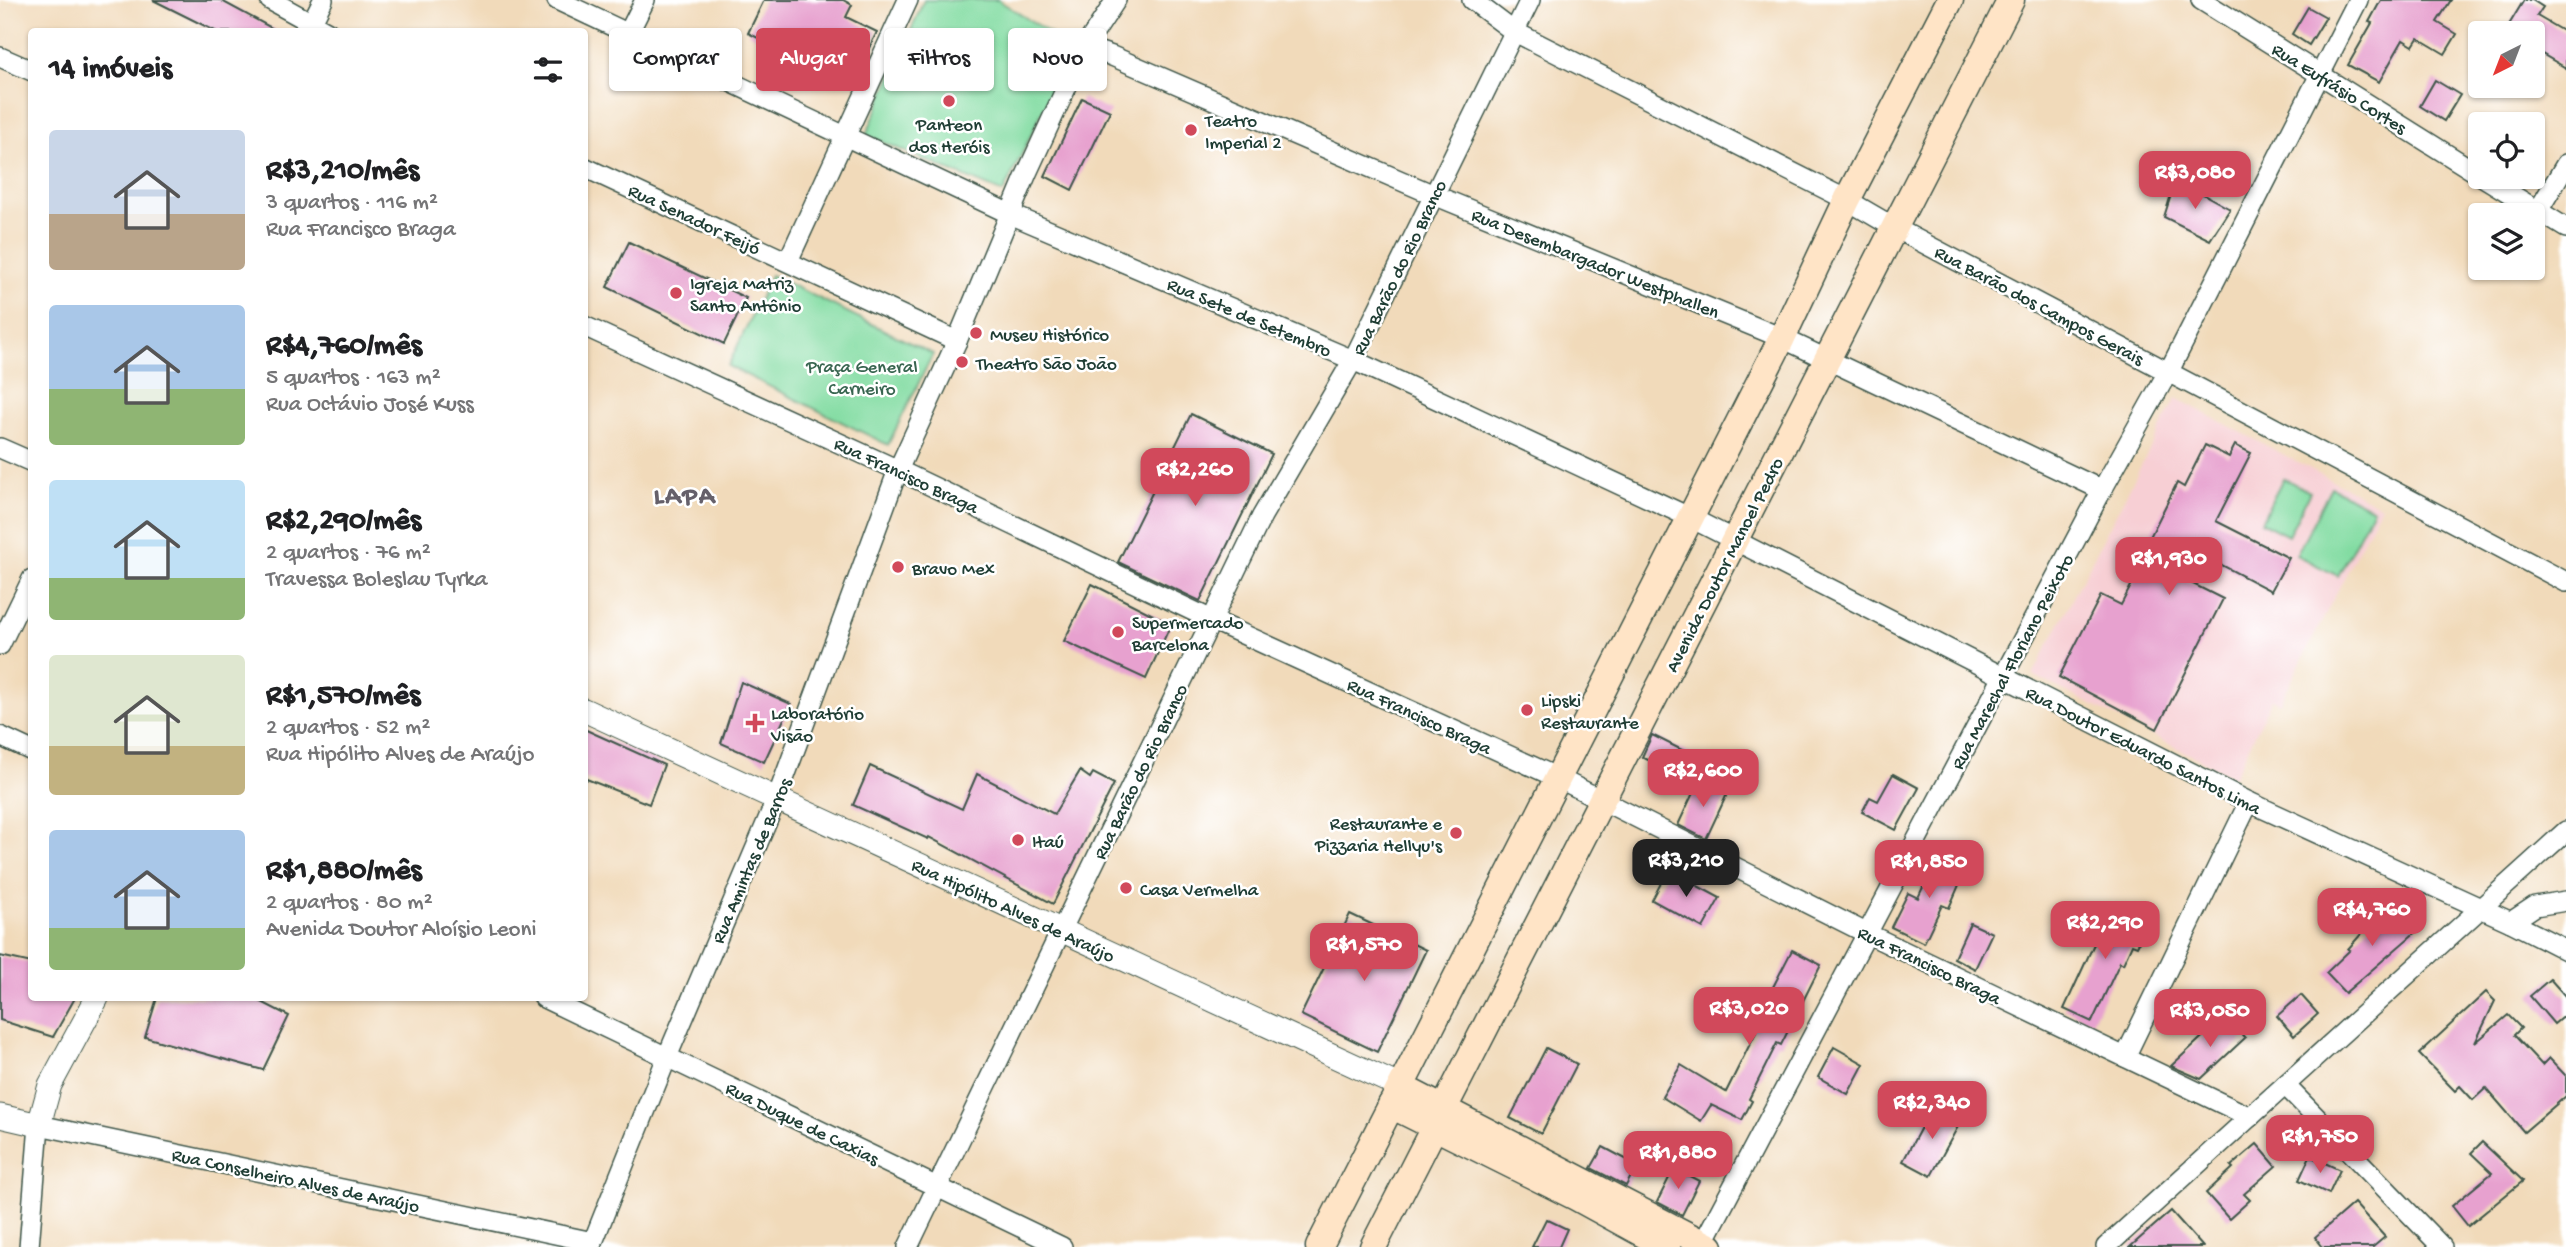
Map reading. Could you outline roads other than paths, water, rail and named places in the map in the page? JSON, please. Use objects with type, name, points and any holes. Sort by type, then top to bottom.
[{"type":"main road","points":[[1319,1247],[1691,518],[1782,338],[1847,200],[1950,0]]},
{"type":"main road","name":"Avenida Doutor Manoel Pedro","points":[[1373,1247],[2011,0]]},
{"type":"main road","points":[[1396,1096],[1705,1246]]},
{"type":"main road","points":[[1439,1118],[1667,1247]]},
{"type":"street","points":[[270,0],[314,28]]},
{"type":"street","points":[[316,28],[323,0]]},
{"type":"street","name":"Rua Sete de Setembro","points":[[557,0],[615,28]]},
{"type":"street","points":[[631,28],[645,0]]},
{"type":"street","points":[[788,261],[908,0]]},
{"type":"street","name":"Rua Amintas de Barros","points":[[1098,28],[1116,0]]},
{"type":"street","name":"Rua Barão dos Campos Gerais","points":[[1472,0],[1513,31],[1847,200],[1895,228],[2566,582]]},
{"type":"street","name":"Rua Barão do Rio Branco","points":[[908,1247],[1063,932],[1262,516],[1353,360],[1530,0]]},
{"type":"street","name":"Rua Eufrásio Cortes","points":[[2201,0],[2468,167]]},
{"type":"street","name":"Rua Marechal Floriano Peixoto","points":[[1705,1246],[1866,933],[2102,490],[2168,372],[2358,0]]},
{"type":"street","name":"Rua Desembargador Westphallen","points":[[1107,55],[1434,195],[1828,358],[2102,490]]},
{"type":"street","points":[[0,57],[28,69]]},
{"type":"street","name":"Rua Sete de Setembro","points":[[742,88],[1010,214],[1353,360],[1691,518]]},
{"type":"street","name":"Rua Amintas de Barros","points":[[592,1245],[667,1057],[777,798],[898,470],[1065,91]]},
{"type":"street","points":[[2543,203],[2566,164]]},
{"type":"street","name":"Rua Senador Feijó","points":[[588,169],[957,341]]},
{"type":"street","name":"Rua Eufrásio Cortes","points":[[2503,189],[2525,203]]},
{"type":"street","name":"Rua Eufrásio Cortes","points":[[2545,215],[2566,228]]},
{"type":"street","name":"Rua Francisco Braga","points":[[588,328],[898,470],[1212,620],[1558,778],[1866,933],[2249,1117]]},
{"type":"street","points":[[0,447],[28,460]]},
{"type":"street","name":"Rua Doutor Eduardo Santos Lima","points":[[1691,518],[2249,802],[2511,922],[2566,950]]},
{"type":"street","points":[[0,645],[28,587]]},
{"type":"street","name":"Rua Hipólito Alves de Araújo","points":[[588,712],[1063,932],[1396,1096]]},
{"type":"street","points":[[0,736],[28,749]]},
{"type":"street","points":[[2125,1057],[2249,802]]},
{"type":"street","points":[[2106,1247],[2566,831]]},
{"type":"street","points":[[2511,922],[2535,906],[2566,901]]},
{"type":"street","points":[[29,1247],[39,1125],[50,1086],[95,1001]]},
{"type":"street","name":"Rua Duque de Caxias","points":[[550,1001],[1062,1247]]},
{"type":"street","points":[[2285,1085],[2442,1247]]},
{"type":"street","name":"Rua Conselheiro Alves de Araújo","points":[[0,1116],[592,1245]]},
{"type":"place","name":"Panteon dos Heróis","points":[[949,101]]},
{"type":"place","name":"Teatro Imperial 2","points":[[1191,130]]},
{"type":"place","name":"Igreja Matriz Santo Antônio","points":[[676,293]]},
{"type":"place","name":"Museu Histórico","points":[[976,333]]},
{"type":"place","name":"Theatro São João","points":[[962,362]]},
{"type":"place","name":"Bravo Mex","points":[[898,567]]},
{"type":"place","name":"Supermercado Barcelona","points":[[1118,632]]},
{"type":"place","name":"Lipski Restaurante","points":[[1527,710]]},
{"type":"place","name":"Laboratório Visão","points":[[755,723]]},
{"type":"place","name":"Restaurante e Pizzaria Hellyu's","points":[[1456,833]]},
{"type":"place","name":"Itaú","points":[[1018,840]]},
{"type":"place","name":"Casa Vermelha","points":[[1126,888]]},
{"type":"district","name":"LAPA","points":[[685,494]]},
{"type":"park label","name":"Praça General Carneiro","points":[[862,376]]}]
